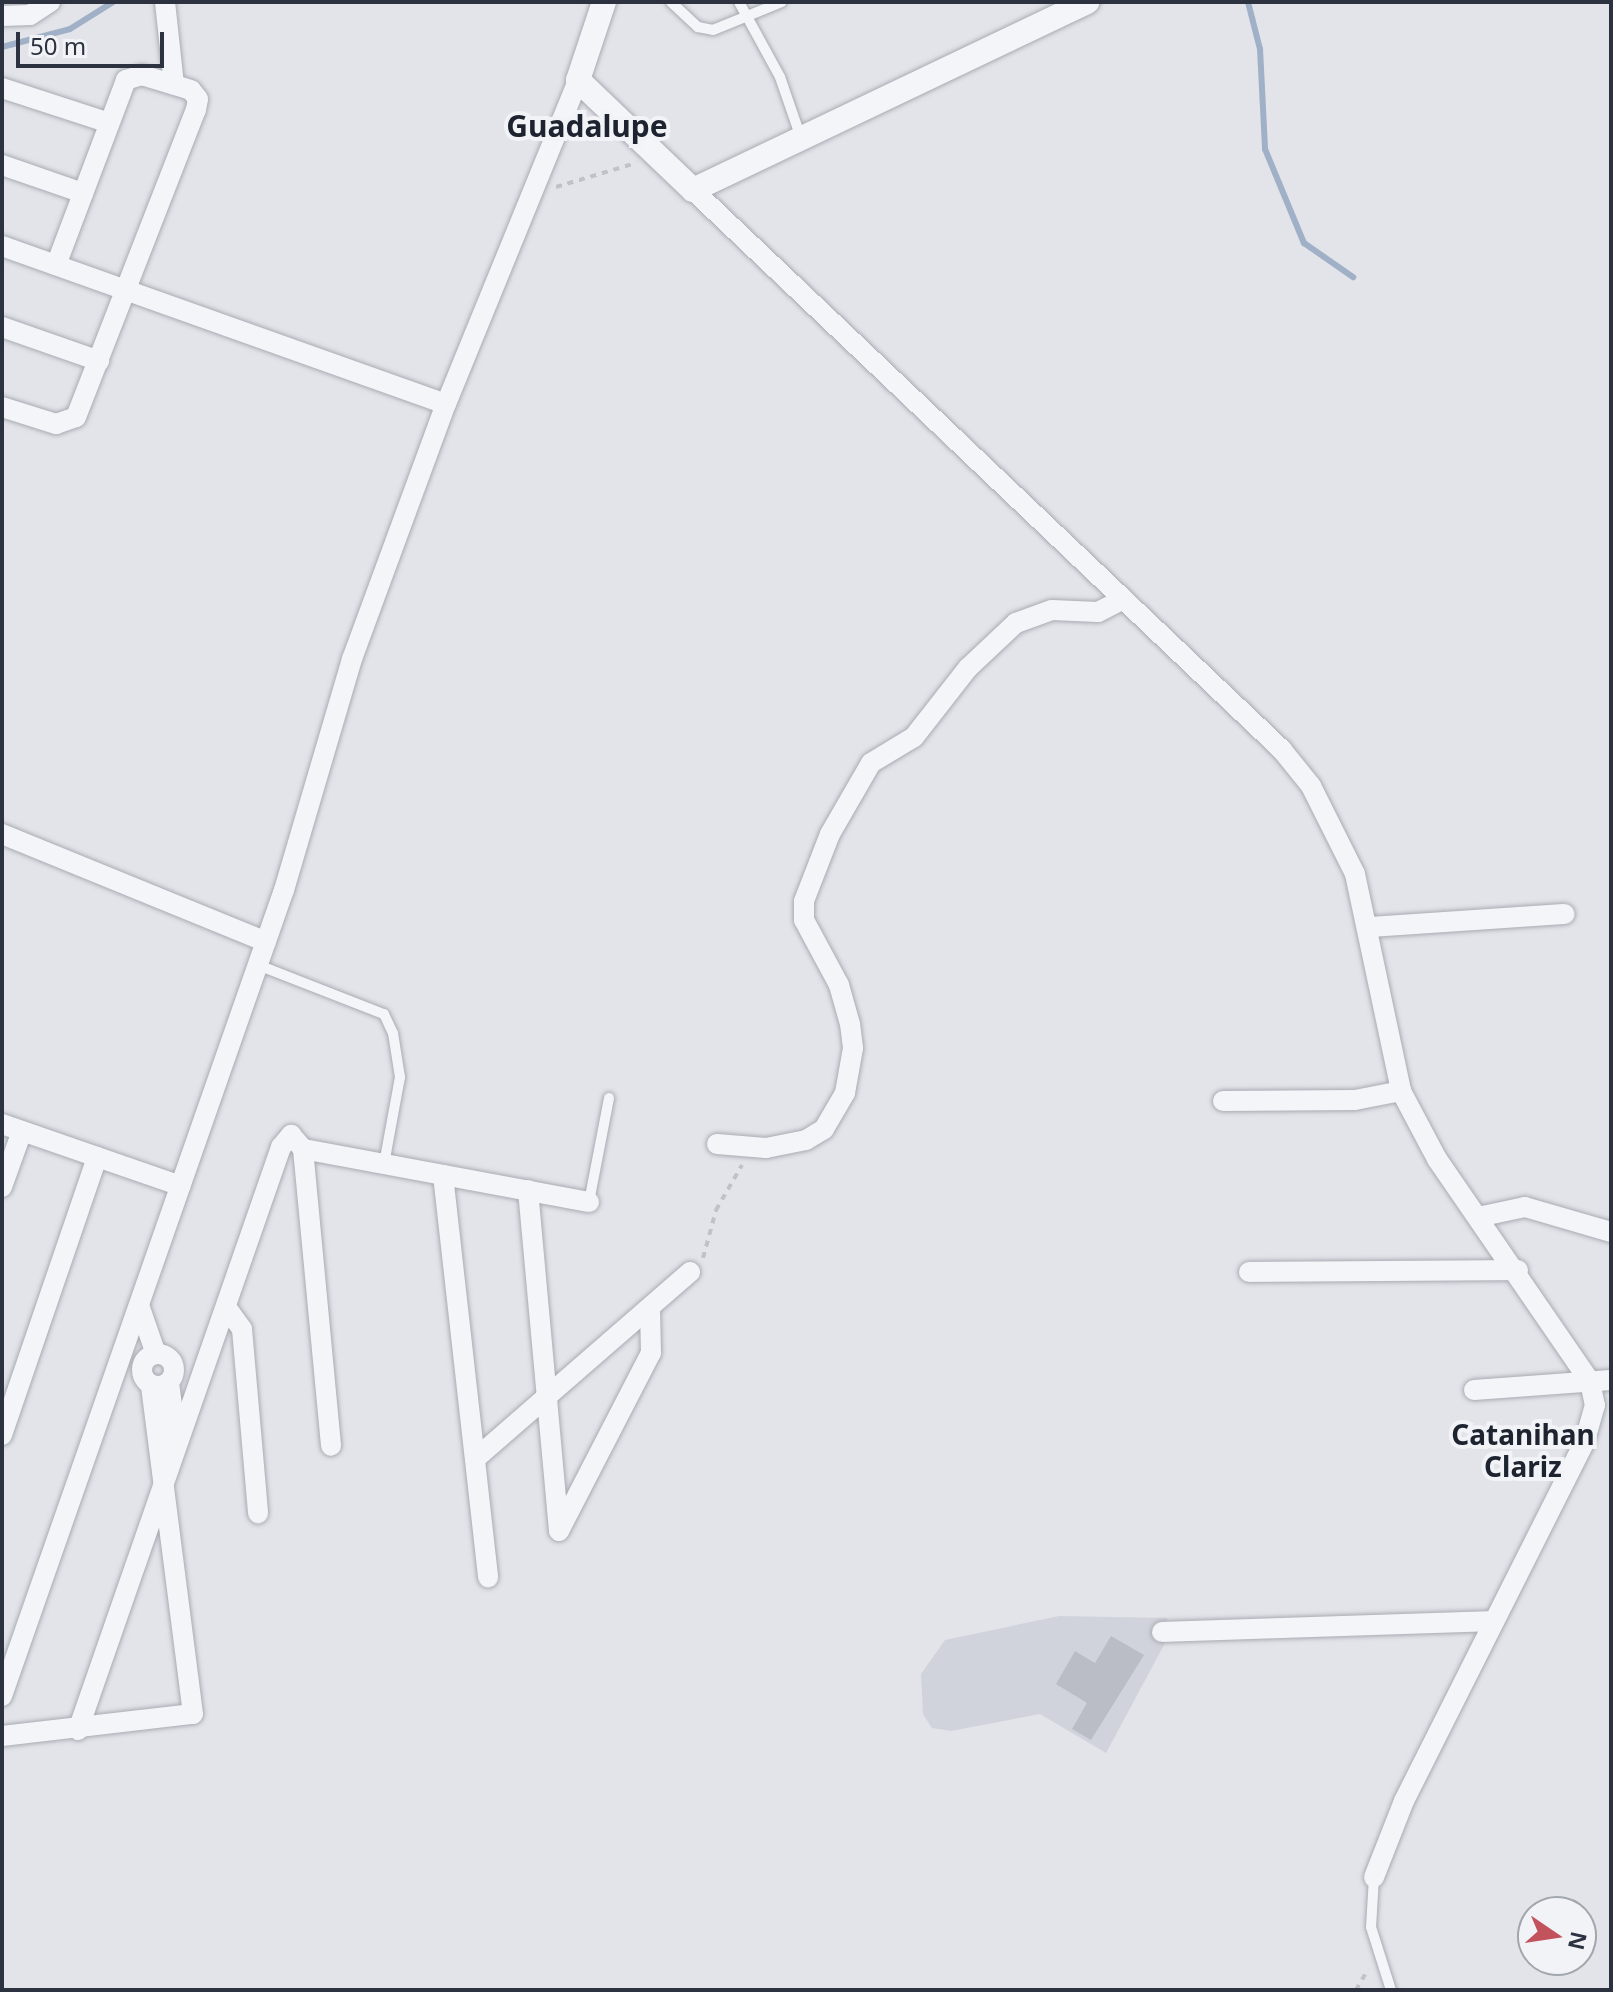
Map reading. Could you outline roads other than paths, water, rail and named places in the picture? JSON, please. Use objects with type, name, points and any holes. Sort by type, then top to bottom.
[{"type":"street","points":[[2,16],[39,12],[50,2]]},
{"type":"street","points":[[165,2],[174,85]]},
{"type":"street","points":[[2,1696],[8,1664],[122,1356],[266,942],[332,718],[446,404],[536,189],[604,2]]},
{"type":"street","points":[[693,190],[802,141],[1088,2]]},
{"type":"street","points":[[2,407],[56,424],[71,422],[99,361],[198,103],[191,90],[130,76],[109,123],[56,265]]},
{"type":"street","points":[[578,80],[1282,750],[1311,786],[1355,874],[1369,927],[1401,1091],[1437,1159],[1518,1270],[1590,1382],[1595,1405],[1584,1443],[1404,1801],[1374,1877]]},
{"type":"street","points":[[2,88],[109,123]]},
{"type":"street","points":[[2,165],[83,193]]},
{"type":"street","points":[[2,246],[446,404]]},
{"type":"street","points":[[2,327],[99,361]]},
{"type":"street","points":[[717,1144],[746,1147],[806,1140],[824,1129],[845,1093],[853,1048],[850,1024],[839,985],[804,920],[804,901],[830,834],[871,763],[914,737],[968,668],[1016,623],[1052,610],[1098,612],[1123,599]]},
{"type":"street","points":[[2,834],[266,942]]},
{"type":"street","points":[[1369,927],[1565,914]]},
{"type":"street","points":[[1223,1101],[1355,1100],[1401,1091]]},
{"type":"street","points":[[2,1124],[181,1186]]},
{"type":"street","points":[[2,1187],[22,1131]]},
{"type":"street","points":[[78,1730],[284,1140],[296,1136],[303,1149],[331,1446]]},
{"type":"street","points":[[303,1149],[589,1202]]},
{"type":"street","points":[[2,1435],[97,1157]]},
{"type":"street","points":[[443,1175],[488,1577]]},
{"type":"street","points":[[528,1190],[559,1531],[651,1353],[650,1308]]},
{"type":"street","points":[[1478,1217],[1525,1207],[1611,1232]]},
{"type":"street","points":[[1249,1272],[1518,1270]]},
{"type":"street","points":[[475,1459],[690,1272]]},
{"type":"street","points":[[139,1305],[150,1359],[143,1376],[160,1384],[177,1445]]},
{"type":"street","points":[[226,1307],[242,1329],[258,1513]]},
{"type":"street","points":[[2,1736],[78,1730],[193,1714],[165,1481],[160,1384],[173,1364],[122,1356]]},
{"type":"street","points":[[1474,1390],[1611,1380]]},
{"type":"street","points":[[1162,1632],[1493,1621]]},
{"type":"lane","points":[[671,2],[707,30],[782,2]]},
{"type":"lane","points":[[739,2],[780,77],[802,141]]},
{"type":"lane","points":[[258,965],[384,1014],[393,1033],[400,1077],[384,1164]]},
{"type":"lane","points":[[589,1202],[609,1098]]},
{"type":"lane","points":[[1374,1877],[1371,1927],[1376,1957],[1391,1990]]},
{"type":"waterway","points":[[2,47],[70,29],[113,2]]},
{"type":"waterway","points":[[1248,2],[1260,49],[1265,149],[1304,243],[1353,277]]},
{"type":"district","name":"Guadalupe","points":[[587,126]]},
{"type":"district","name":"Catanihan Clariz","points":[[1523,1450]]}]
